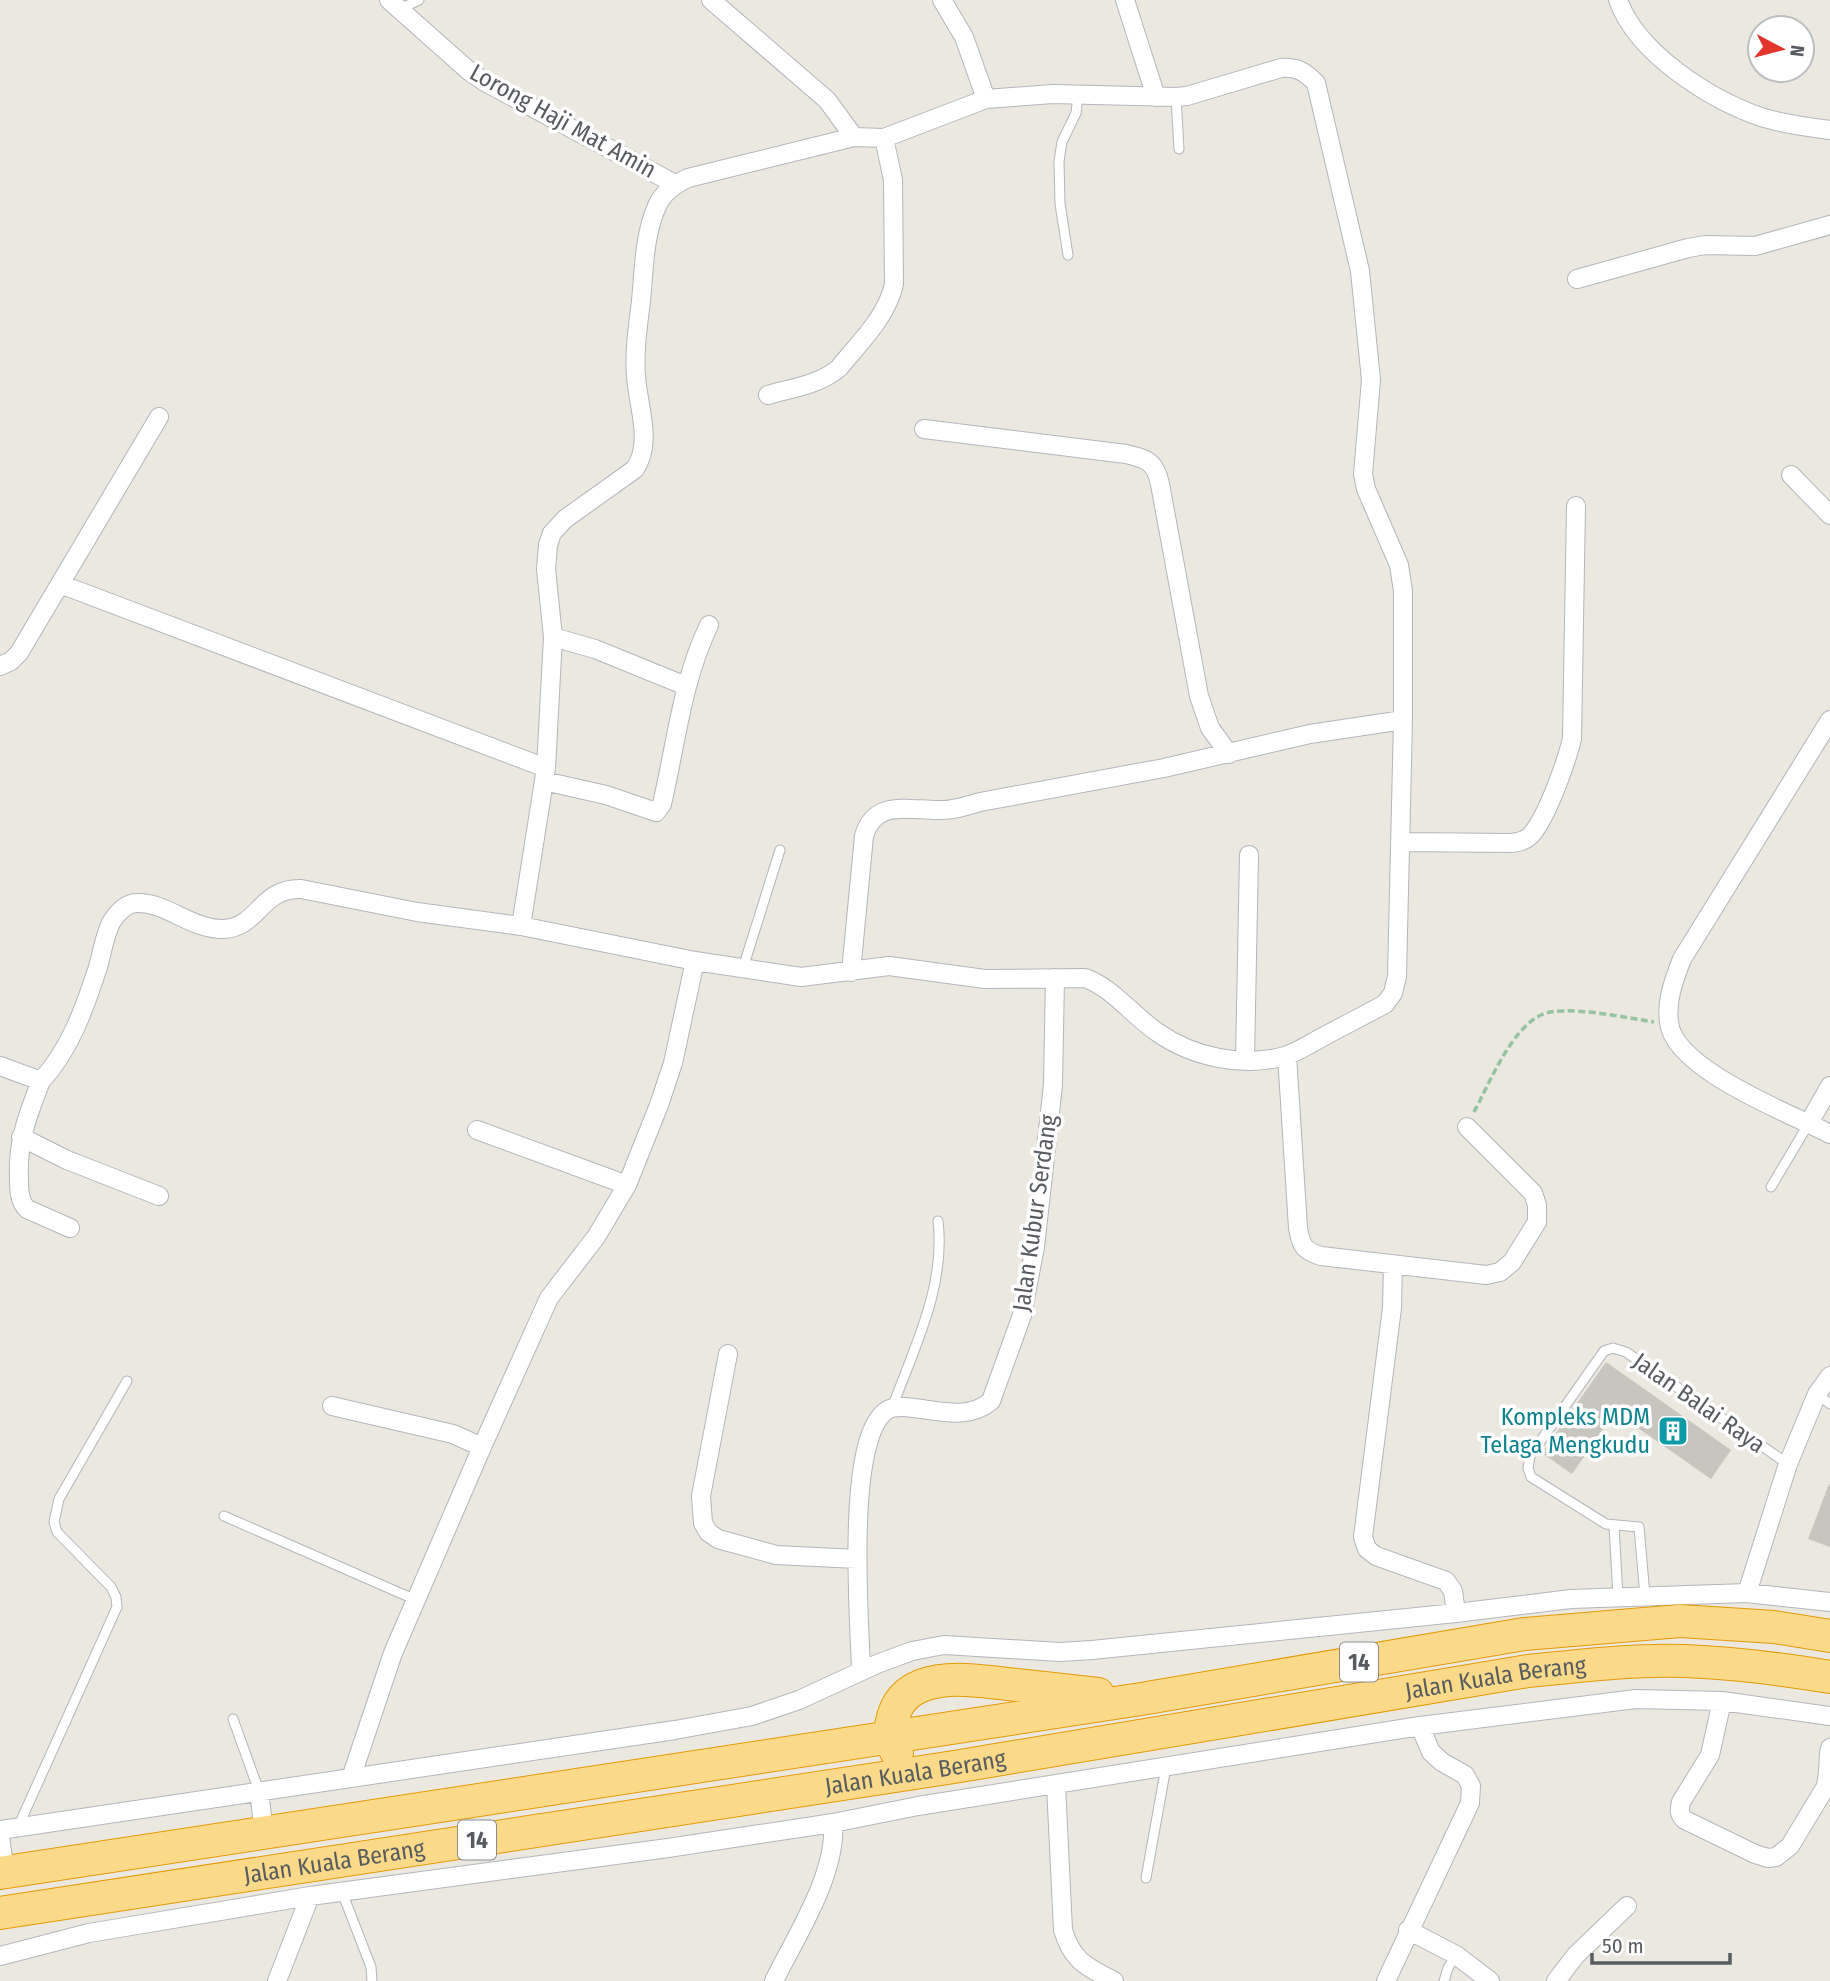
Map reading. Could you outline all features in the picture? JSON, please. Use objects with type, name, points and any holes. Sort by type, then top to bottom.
[{"type":"highway","name":"Jalan Kuala Berang","points":[[2,1873],[1141,1699],[1522,1620],[1680,1621],[1774,1627],[1830,1636]]},
{"type":"highway","name":"Jalan Kuala Berang","points":[[0,1913],[666,1830],[954,1767],[1528,1671],[1582,1665],[1682,1661],[1770,1667],[1830,1677]]},
{"type":"highway","points":[[954,1767],[923,1766],[896,1753],[891,1736],[891,1722],[895,1709],[914,1689],[926,1684],[964,1679],[1141,1699]]},
{"type":"street","points":[[710,0],[827,100],[854,137]]},
{"type":"street","points":[[942,0],[964,37],[986,99]]},
{"type":"street","points":[[1125,0],[1156,97]]},
{"type":"street","points":[[1618,0],[1623,15],[1642,41],[1668,66],[1721,98],[1759,116],[1793,125],[1830,130]]},
{"type":"street","name":"Lorong Haji Mat Amin","points":[[395,4],[469,71],[485,82],[676,184]]},
{"type":"street","points":[[70,1228],[34,1213],[23,1205],[17,1156],[41,1081],[55,1066],[68,1044],[91,989],[112,922],[126,905],[136,903],[148,905],[201,926],[225,929],[240,925],[276,893],[288,888],[301,889],[417,912],[521,926],[695,961],[801,977],[889,966],[961,978],[1085,978],[1097,982],[1144,1022],[1184,1048],[1217,1058],[1245,1060],[1287,1055],[1385,1004],[1394,993],[1397,976],[1403,591],[1399,565],[1366,489],[1363,474],[1371,380],[1360,271],[1316,83],[1306,73],[1295,68],[1281,68],[1176,97],[1078,95],[986,99],[884,138],[854,137],[688,178],[676,184],[662,197],[656,207],[648,237],[635,355],[637,394],[645,444],[642,458],[635,469],[565,519],[552,533],[548,545],[547,569],[553,637],[545,775],[521,926]]},
{"type":"street","points":[[768,395],[820,381],[839,368],[884,311],[891,297],[894,284],[893,180],[884,138]]},
{"type":"street","points":[[1577,279],[1688,248],[1706,245],[1755,246],[1830,225]]},
{"type":"street","points":[[0,666],[19,653],[159,417]]},
{"type":"street","points":[[924,429],[1126,454],[1143,458],[1152,464],[1158,472],[1199,696],[1210,727],[1229,754]]},
{"type":"street","points":[[1791,475],[1830,515]]},
{"type":"street","points":[[1401,842],[1511,843],[1523,841],[1531,835],[1540,820],[1567,760],[1572,739],[1576,506]]},
{"type":"street","points":[[60,584],[545,775],[656,812],[662,804],[686,686],[709,625]]},
{"type":"street","points":[[553,637],[595,649],[686,686]]},
{"type":"street","points":[[851,972],[864,836],[868,823],[875,816],[901,809],[958,809],[979,802],[1229,754],[1310,734],[1403,720]]},
{"type":"street","points":[[1830,720],[1682,959],[1670,1000],[1668,1024],[1676,1043],[1714,1076],[1830,1134]]},
{"type":"street","points":[[1245,1060],[1249,855]]},
{"type":"street","points":[[351,1778],[393,1653],[549,1298],[596,1237],[627,1185],[673,1063],[695,961]]},
{"type":"street","name":"Jalan Kubur Serdang","points":[[892,1408],[966,1414],[982,1409],[991,1401],[999,1380],[1022,1315],[1035,1247],[1053,1085],[1055,978]]},
{"type":"street","points":[[1287,1055],[1300,1243],[1306,1251],[1321,1256],[1486,1275],[1500,1272],[1512,1262],[1537,1222],[1538,1205],[1533,1193],[1467,1127]]},
{"type":"street","points":[[0,1066],[41,1081]]},
{"type":"street","points":[[1809,1123],[1830,1086]]},
{"type":"street","points":[[477,1130],[627,1185]]},
{"type":"street","points":[[21,1137],[67,1160],[159,1196]]},
{"type":"street","points":[[1393,1264],[1392,1308],[1363,1537],[1367,1549],[1376,1556],[1446,1581],[1453,1591],[1456,1614]]},
{"type":"street","points":[[727,1354],[701,1496],[703,1523],[708,1532],[718,1539],[776,1555],[857,1559]]},
{"type":"street","points":[[1746,1593],[1788,1464],[1823,1399],[1830,1376]]},
{"type":"street","points":[[332,1406],[453,1434],[482,1447]]},
{"type":"street","points":[[861,1671],[857,1559],[863,1456],[869,1433],[879,1416],[892,1408]]},
{"type":"street","points":[[0,1830],[752,1716],[799,1700],[912,1651],[944,1645],[1059,1652],[1456,1614],[1522,1620],[1571,1600],[1618,1597],[1746,1593],[1830,1602]]},
{"type":"street","points":[[962,1646],[964,1679]]},
{"type":"street","points":[[0,1956],[89,1933],[342,1892],[666,1830],[833,1823],[918,1806],[1420,1726],[1636,1699],[1722,1701],[1830,1716]]},
{"type":"street","points":[[1722,1701],[1710,1755],[1681,1802],[1679,1810],[1685,1820],[1755,1854],[1768,1858],[1776,1857],[1790,1846],[1829,1779],[1830,1748]]},
{"type":"street","points":[[1386,1981],[1470,1803],[1471,1786],[1465,1776],[1442,1762],[1432,1752],[1420,1726]]},
{"type":"street","points":[[1056,1784],[1063,1930],[1068,1949],[1077,1959],[1114,1981]]},
{"type":"street","points":[[259,1791],[264,1832]]},
{"type":"street","points":[[774,1981],[816,1896],[830,1860],[833,1823]]},
{"type":"street","points":[[0,1837],[2,1873]]},
{"type":"street","points":[[277,1981],[310,1896]]},
{"type":"street","points":[[1556,1981],[1576,1955],[1627,1906]]},
{"type":"street","points":[[1408,1930],[1456,1955],[1490,1981]]},
{"type":"lane","points":[[395,4],[419,0]]},
{"type":"lane","points":[[1068,255],[1060,204],[1059,162],[1062,142],[1076,113],[1078,95]]},
{"type":"lane","points":[[1176,97],[1179,149]]},
{"type":"lane","points":[[743,968],[780,849]]},
{"type":"lane","points":[[1771,1187],[1809,1123]]},
{"type":"lane","points":[[892,1408],[922,1327],[937,1275],[941,1247],[938,1222]]},
{"type":"lane","name":"Jalan Balai Raya","points":[[1614,1526],[1606,1524],[1538,1482],[1531,1477],[1528,1468],[1530,1456],[1604,1351],[1613,1348],[1626,1352],[1788,1464]]},
{"type":"lane","points":[[18,1827],[117,1607],[111,1587],[57,1532],[54,1522],[60,1499],[127,1381]]},
{"type":"lane","points":[[224,1516],[416,1600]]},
{"type":"lane","points":[[1618,1597],[1614,1526],[1636,1525],[1641,1531],[1645,1596]]},
{"type":"lane","points":[[233,1719],[259,1791]]},
{"type":"lane","points":[[1146,1878],[1166,1767]]},
{"type":"lane","points":[[342,1892],[371,1967],[372,1981]]},
{"type":"lane","points":[[1444,1981],[1456,1955]]},
{"type":"path","points":[[1467,1127],[1506,1052],[1523,1028],[1541,1014],[1565,1010],[1668,1024]]},
{"type":"building","name":"Kompleks MDM Telaga Mengkudu","points":[[1606,1362],[1731,1450],[1711,1479],[1615,1412],[1572,1474],[1542,1453]]},
{"type":"building","points":[[1830,1484],[1830,1547],[1808,1539]]},
{"type":"place","name":"Kompleks MDM Telaga Mengkudu","points":[[1673,1431]]}]
